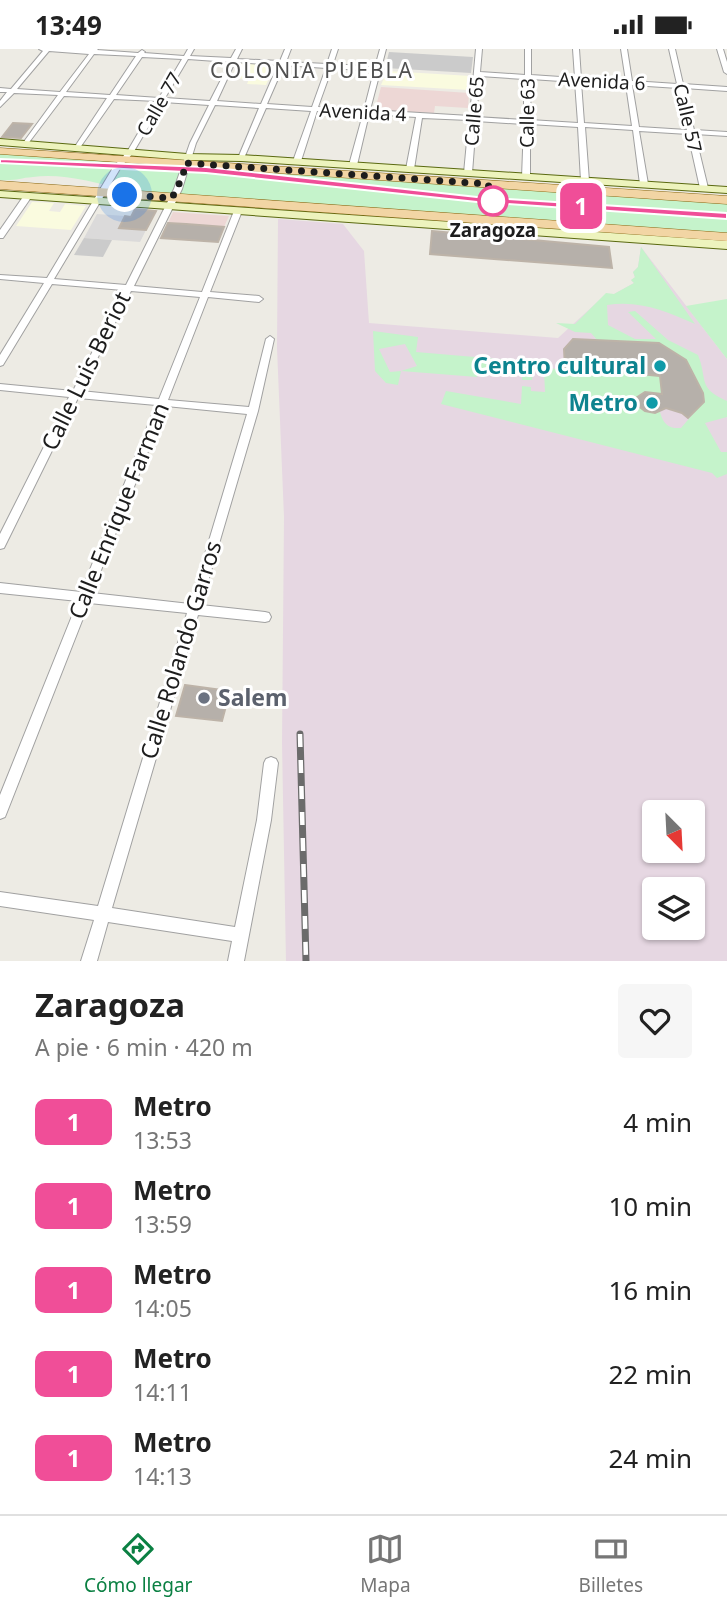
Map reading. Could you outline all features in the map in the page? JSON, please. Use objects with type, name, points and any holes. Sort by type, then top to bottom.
[{"type":"main road","points":[[0,142],[77,148],[126,156]]},
{"type":"main road","points":[[0,151],[126,156],[704,193],[727,190]]},
{"type":"main road","points":[[186,160],[241,157],[644,184],[704,193],[727,200]]},
{"type":"main road","points":[[0,185],[100,197],[387,218],[406,214],[724,238]]},
{"type":"main road","points":[[704,193],[727,207]]},
{"type":"main road","points":[[0,194],[100,197]]},
{"type":"main road","points":[[170,202],[239,211],[724,238]]},
{"type":"street","points":[[43,49],[378,69]]},
{"type":"street","points":[[0,105],[48,49]]},
{"type":"street","name":"Calle 77","points":[[0,363],[191,49]]},
{"type":"street","name":"Calle Luis Beriot","points":[[0,545],[183,176],[186,160],[239,49]]},
{"type":"street","points":[[241,157],[288,49]]},
{"type":"street","points":[[298,161],[335,49]]},
{"type":"street","points":[[353,165],[383,49]]},
{"type":"street","name":"Calle 65","points":[[468,173],[479,49]]},
{"type":"street","name":"Calle 63","points":[[526,177],[528,49]]},
{"type":"street","points":[[576,49],[585,180]]},
{"type":"street","points":[[624,49],[644,184]]},
{"type":"street","name":"Calle 57","points":[[672,49],[693,132],[704,193]]},
{"type":"street","points":[[720,49],[727,72]]},
{"type":"street","points":[[25,144],[94,50]]},
{"type":"street","points":[[77,148],[140,54]]},
{"type":"street","name":"Avenida 6","points":[[477,74],[727,89]]},
{"type":"street","name":"Avenida 4","points":[[0,90],[727,134]]},
{"type":"street","points":[[410,169],[419,116]]},
{"type":"street","points":[[0,236],[28,196]]},
{"type":"street","name":"Calle Enrique Farman","points":[[0,812],[239,211]]},
{"type":"street","points":[[0,277],[259,299]]},
{"type":"street","name":"Calle Rolando Garros","points":[[89,961],[253,411],[270,339]]},
{"type":"street","points":[[0,387],[253,411]]},
{"type":"street","points":[[0,588],[265,617]]},
{"type":"street","points":[[236,961],[264,820],[271,763]]},
{"type":"street","points":[[0,899],[241,935]]},
{"type":"shaded area","points":[[389,52],[473,57],[471,73],[385,68]]},
{"type":"shaded area","points":[[239,63],[275,65],[266,85],[247,84],[249,79],[231,78]]},
{"type":"shaded area","points":[[387,71],[471,76],[469,90],[381,85]]},
{"type":"shaded area","points":[[381,87],[469,93],[468,108],[435,106],[434,113],[375,110]]},
{"type":"shaded area","points":[[32,202],[54,203],[49,211],[60,212],[65,204],[86,206],[71,230],[16,226]]},
{"type":"shaded area","points":[[173,212],[229,216],[224,227],[168,223]]},
{"type":"shaded area","points":[[97,214],[125,216],[119,228],[146,230],[140,242],[84,238]]},
{"type":"shaded area","points":[[278,219],[343,224],[364,251],[369,323],[558,338],[606,294],[614,294],[634,283],[631,280],[635,278],[633,272],[638,267],[641,247],[727,359],[727,961],[286,961],[282,743],[284,517],[277,348]]},
{"type":"shaded area","points":[[84,238],[112,240],[103,257],[74,255]]},
{"type":"green space","points":[[0,152],[727,204],[727,233],[123,190],[90,181],[55,176],[0,180]]},
{"type":"green space","points":[[641,247],[695,324],[652,308],[619,304],[607,305],[608,325],[635,339],[656,339],[628,312],[635,311],[668,340],[698,355],[707,387],[727,401],[727,417],[705,423],[721,452],[727,452],[727,474],[717,478],[712,473],[441,404],[446,391],[521,404],[522,386],[531,387],[531,391],[545,392],[544,371],[533,370],[532,380],[522,380],[522,374],[478,370],[477,377],[401,371],[398,385],[386,383],[375,371],[373,331],[418,337],[416,352],[511,360],[565,371],[565,367],[660,376],[684,394],[666,408],[664,401],[653,393],[641,393],[636,402],[645,411],[660,412],[670,427],[681,428],[704,401],[686,360],[659,343],[598,341],[591,333],[575,332],[556,323],[575,324],[606,293],[614,294],[634,283],[631,280],[635,277],[633,272],[638,267]],"holes":[[[405,344],[417,366],[390,372],[379,349]]]},
{"type":"green space","points":[[727,299],[727,359],[686,306]]},
{"type":"building","points":[[13,123],[32,124],[21,138],[2,137]]},
{"type":"building","points":[[135,209],[156,211],[146,230],[119,228],[125,216],[131,217]]},
{"type":"building","points":[[168,223],[224,227],[218,242],[161,238]]},
{"type":"building","points":[[432,231],[609,247],[612,268],[430,254]]},
{"type":"building","points":[[573,339],[659,343],[686,360],[703,393],[704,402],[688,418],[666,408],[655,413],[645,411],[637,405],[636,398],[645,392],[662,394],[660,376],[565,367],[564,349]]},
{"type":"building","name":"Salem","points":[[185,685],[230,691],[222,721],[176,716]]},
{"type":"railway","points":[[300,734],[306,961]]},
{"type":"metro line","name":"1","points":[[0,161],[206,170],[477,199],[727,216]]},
{"type":"place","name":"Zaragoza","points":[[493,201]]},
{"type":"place","name":"Centro cultural","points":[[660,366]]},
{"type":"place","name":"Metro","points":[[652,403]]},
{"type":"place","name":"Salem","points":[[204,698]]},
{"type":"district","name":"COLONIA PUEBLA","points":[[312,71]]},
{"type":"route","points":[[125,195],[172,198],[183,176],[185,163],[488,184],[493,201]]}]
